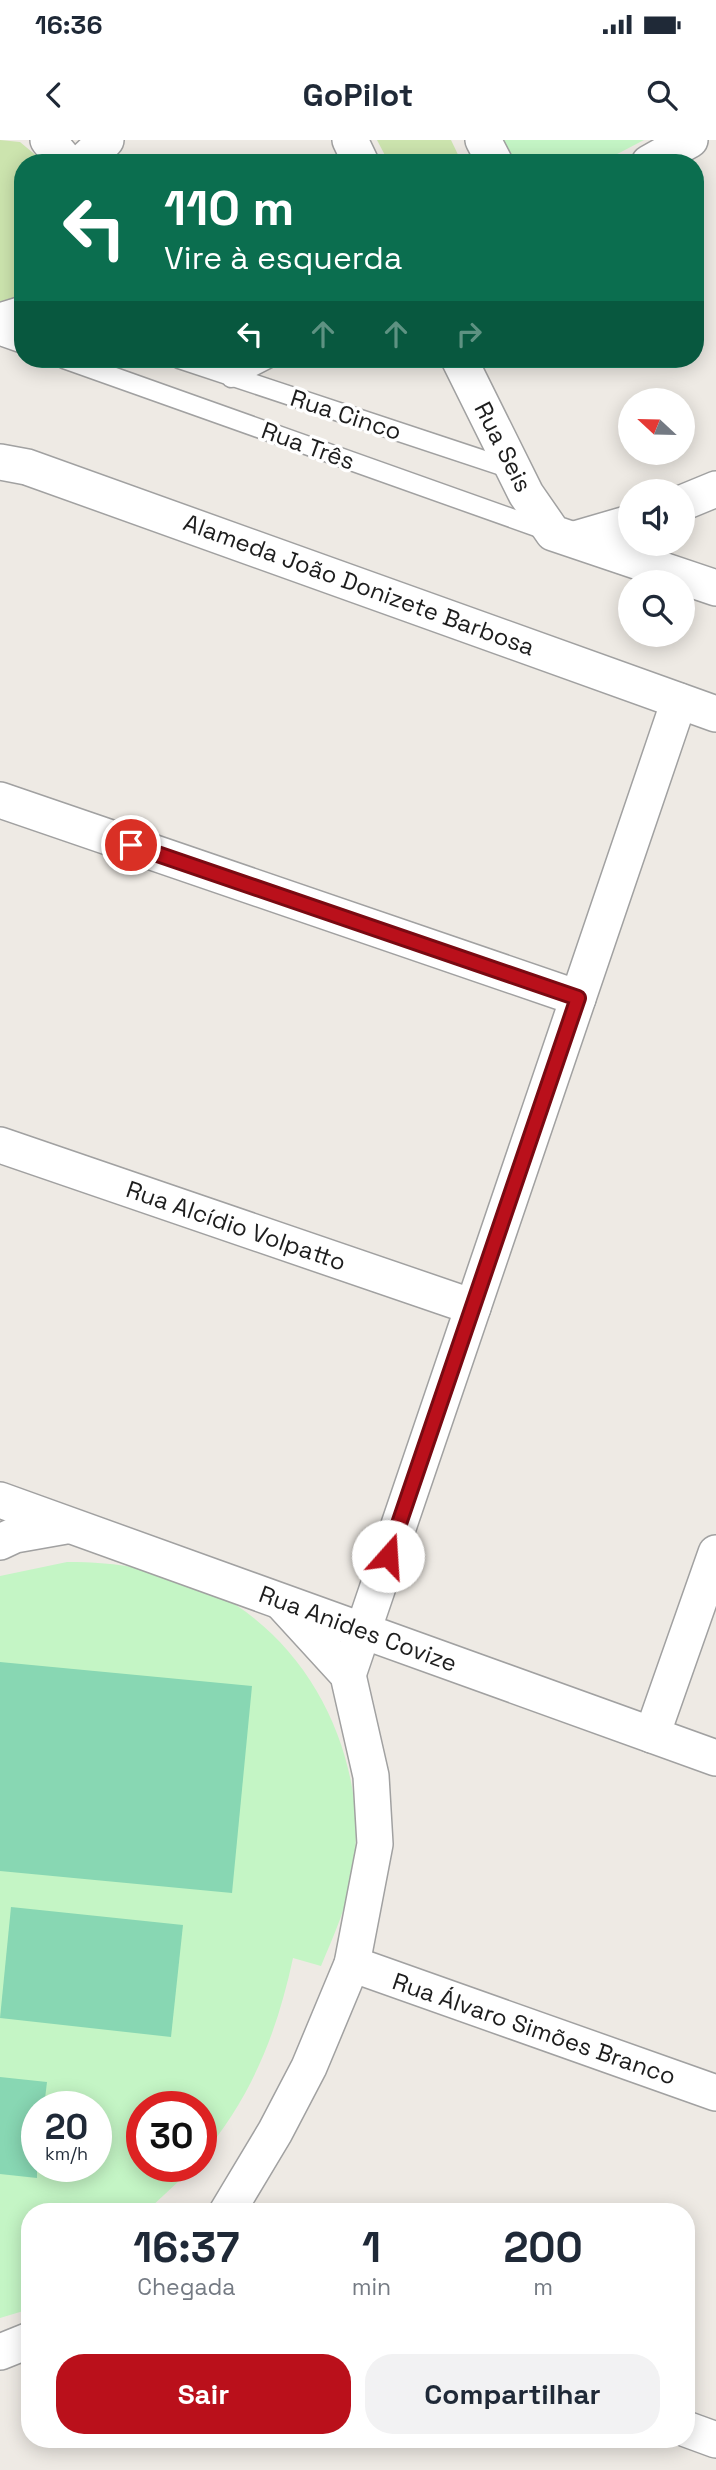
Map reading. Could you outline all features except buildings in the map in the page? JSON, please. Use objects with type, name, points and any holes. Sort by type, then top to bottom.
[{"type":"street","points":[[48,140],[60,154]]},
{"type":"street","points":[[91,154],[106,140]]},
{"type":"street","points":[[665,154],[690,140]]},
{"type":"street","name":"Rua Seis","points":[[463,368],[536,512],[564,536]]},
{"type":"street","name":"Alameda João Donizete Barbosa","points":[[0,461],[27,467],[716,714]]},
{"type":"street","points":[[695,498],[716,489]]},
{"type":"street","points":[[564,536],[618,525]]},
{"type":"street","points":[[564,536],[716,588]]},
{"type":"street","points":[[348,1675],[679,701]]},
{"type":"street","points":[[0,800],[578,998]]},
{"type":"street","name":"Rua Alcídio Volpatto","points":[[0,1145],[472,1307]]},
{"type":"street","name":"Rua Anides Covize","points":[[0,1500],[716,1758]]},
{"type":"street","points":[[0,1542],[15,1535],[70,1525]]},
{"type":"street","points":[[652,1735],[716,1553]]},
{"type":"street","points":[[232,2203],[275,2132],[309,2067],[352,1964],[375,1844],[371,1776],[348,1675],[280,1601]]},
{"type":"street","name":"Rua Álvaro Simões Branco","points":[[352,1964],[716,2093]]},
{"type":"street","points":[[0,2352],[21,2344]]},
{"type":"street","points":[[695,2432],[716,2440]]},
{"type":"lane","name":"Rua Três","points":[[89,368],[564,536]]},
{"type":"lane","name":"Rua Cinco","points":[[204,368],[514,470]]},
{"type":"lane","points":[[231,377],[250,368]]},
{"type":"green space","points":[[0,140],[20,142],[34,154],[14,154],[14,300],[0,305]]},
{"type":"green space","points":[[377,140],[451,140],[458,154],[384,154]]},
{"type":"green space","points":[[503,140],[644,140],[617,154],[511,154]]},
{"type":"green space","points":[[67,1562],[122,1565],[176,1577],[211,1591],[247,1613],[278,1640],[305,1672],[326,1708],[342,1747],[352,1788],[356,1830],[353,1871],[340,1919],[321,1966],[293,1958],[279,2012],[260,2064],[217,2137],[217,2091],[126,2091],[126,2182],[178,2182],[155,2203],[21,2203],[21,2312],[0,2318],[0,1576]]},
{"type":"green space","points":[[0,1662],[252,1686],[232,1893],[0,1871]]},
{"type":"green space","points":[[11,1907],[183,1925],[171,2037],[0,2018]]},
{"type":"green space","points":[[0,2077],[47,2082],[46,2091],[21,2091],[21,2176],[0,2174]]},
{"type":"route","points":[[131,845],[578,998],[388,1556]]}]
